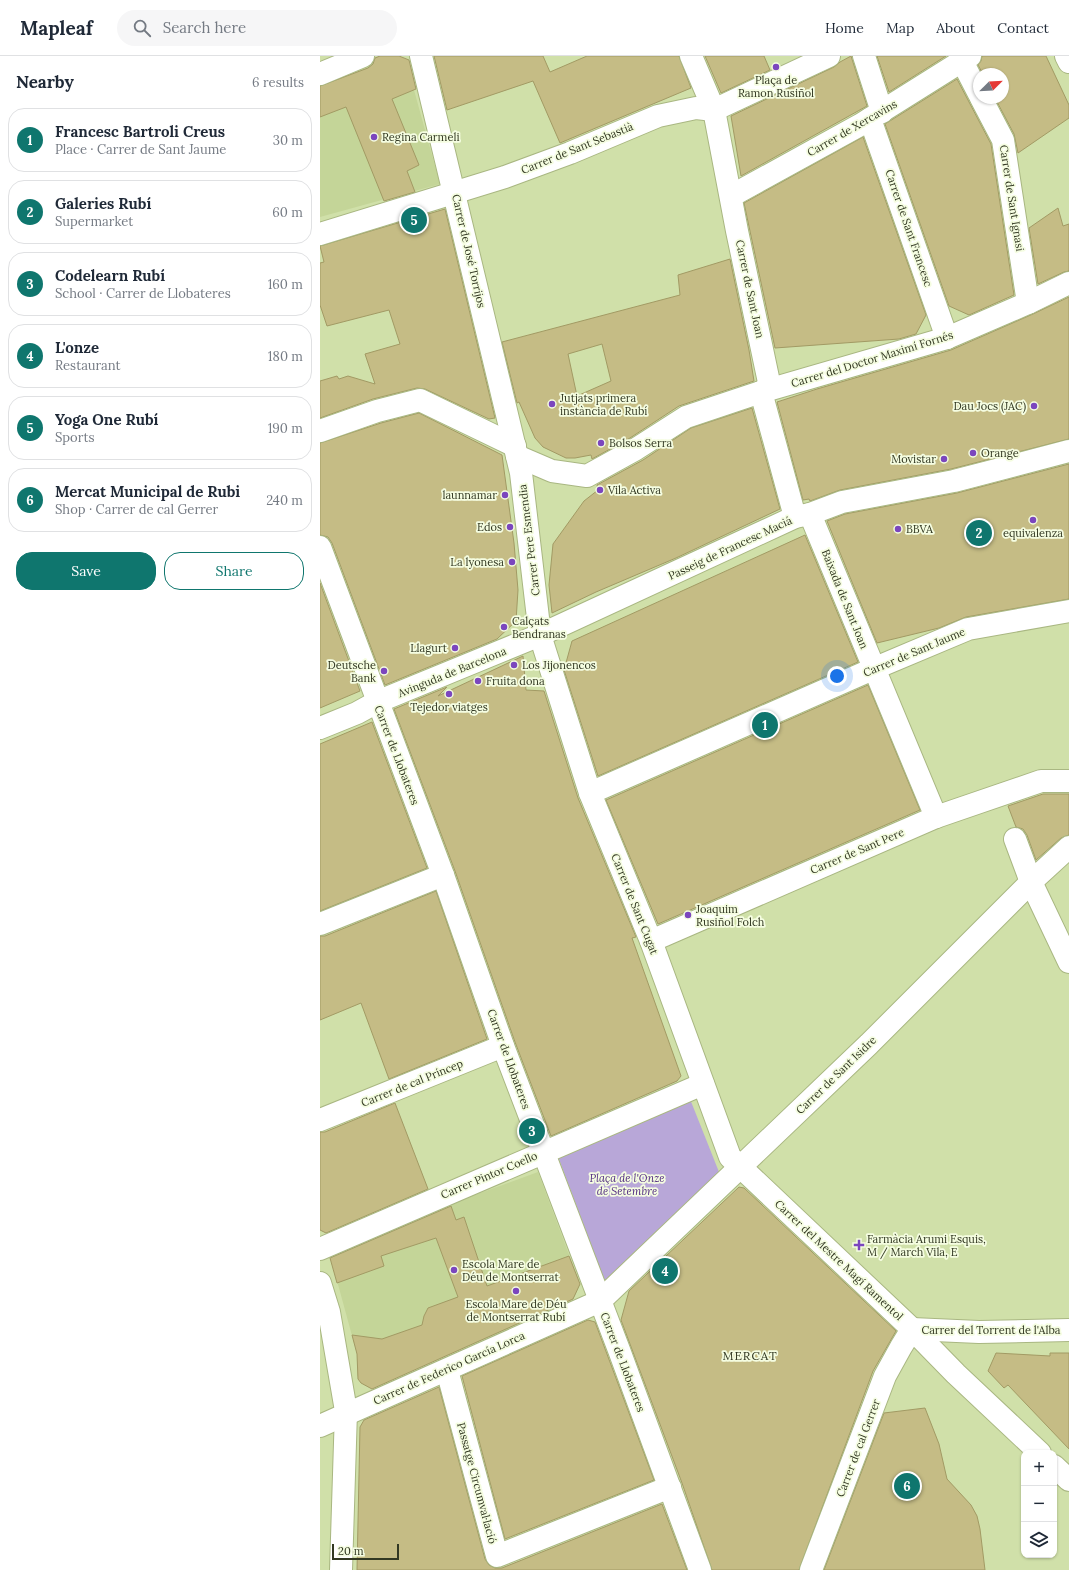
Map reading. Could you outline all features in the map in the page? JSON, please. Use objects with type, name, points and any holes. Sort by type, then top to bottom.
[{"type":"street","points":[[320,74],[363,56]]},
{"type":"street","name":"Carrer de José Torrijos","points":[[421,56],[455,192],[516,451]]},
{"type":"street","name":"Carrer de Sant Joan","points":[[691,56],[714,110],[730,196],[770,387],[760,392]]},
{"type":"street","name":"Carrer de Sant Sebastià","points":[[320,234],[505,177],[658,116],[696,108],[714,110],[829,56]]},
{"type":"street","name":"Carrer de Sant Francesc","points":[[864,56],[876,115],[947,338]]},
{"type":"street","points":[[1066,56],[1069,62]]},
{"type":"street","points":[[966,59],[973,78]]},
{"type":"street","name":"Carrer de Xercavins","points":[[730,196],[876,115],[966,59]]},
{"type":"street","name":"Carrer de Sant Ignasi","points":[[984,104],[1003,140],[1028,303]]},
{"type":"street","name":"Carrer del Doctor Maximí Fornés","points":[[320,431],[377,411],[420,400],[552,472],[587,476],[686,417],[760,392],[947,338],[1028,303],[1069,283]]},
{"type":"street","points":[[760,392],[803,516]]},
{"type":"street","name":"Carrer Pere Esmendia","points":[[516,451],[521,473],[540,636]]},
{"type":"street","name":"Passeig de Francesc Maciá","points":[[540,636],[803,516],[842,502],[954,480],[1069,451]]},
{"type":"street","name":"Baixada de Sant Joan","points":[[803,516],[873,669],[936,817]]},
{"type":"street","name":"Carrer de Llobateres","points":[[320,548],[443,875],[503,1046],[700,1570]]},
{"type":"street","name":"Carrer de Sant Jaume","points":[[590,793],[968,629],[1069,611]]},
{"type":"street","name":"Avinguda de Barcelona","points":[[320,728],[357,713],[377,702],[540,636]]},
{"type":"street","name":"Carrer de Sant Cugat","points":[[540,636],[590,793],[650,941],[730,1157],[740,1167]]},
{"type":"street","name":"Carrer de Sant Pere","points":[[650,941],[936,817],[1041,781],[1069,781]]},
{"type":"street","points":[[1015,839],[1030,882],[1069,962]]},
{"type":"street","name":"Carrer de Sant Isidre","points":[[600,1301],[868,1044],[1030,882],[1069,846]]},
{"type":"street","points":[[320,924],[443,875]]},
{"type":"street","name":"Carrer de cal Príncep","points":[[320,1120],[503,1046]]},
{"type":"street","name":"Carrer Pintor Coello","points":[[320,1249],[703,1084]]},
{"type":"street","name":"Carrer del Mestre Magí Ramentol","points":[[740,1167],[912,1329],[956,1374],[1037,1450]]},
{"type":"street","points":[[320,1283],[329,1312],[346,1415],[341,1570]]},
{"type":"street","name":"Carrer de Federico García Lorca","points":[[320,1426],[600,1301]]},
{"type":"street","name":"Carrer del Torrent de l'Alba","points":[[912,1329],[979,1332],[1069,1330]]},
{"type":"street","name":"Carrer de cal Gerrer","points":[[811,1570],[885,1376],[912,1329]]},
{"type":"street","name":"Passatge Circumval·lació","points":[[447,1370],[497,1556],[670,1487]]},
{"type":"street","points":[[1057,1469],[1069,1480]]},
{"type":"shaded area","name":"Regina Carmeli","points":[[380,56],[399,56],[414,90],[440,184],[320,217],[320,81]]},
{"type":"shaded area","name":"Escola Mare de Déu de Montserrat","points":[[538,1172],[580,1284],[572,1302],[373,1387],[366,1386],[361,1383],[357,1375],[357,1354],[330,1255],[450,1204]]},
{"type":"green space","name":"Plaça de l'Onze de Setembre","points":[[690,1099],[719,1172],[605,1282],[557,1154]]},
{"type":"building","points":[[380,56],[399,56],[409,60],[416,89],[392,99],[419,165],[407,171],[415,192],[384,201],[346,107],[320,117],[320,86],[368,68],[373,64],[375,58]]},
{"type":"building","points":[[434,56],[543,56],[550,72],[587,56],[679,56],[691,88],[560,143],[533,81],[447,110]]},
{"type":"building","points":[[705,56],[764,56],[770,70],[721,93]]},
{"type":"building","points":[[851,56],[867,106],[741,176],[731,116],[834,67]]},
{"type":"building","points":[[877,56],[946,56],[889,92]]},
{"type":"building","points":[[982,56],[1046,56],[1069,105],[1069,118],[1018,153],[1014,134],[998,104],[1009,104],[1009,68],[980,68],[978,65]]},
{"type":"building","points":[[957,79],[991,144],[1014,295],[969,315],[949,306],[885,124]]},
{"type":"building","points":[[863,137],[926,315],[916,334],[899,339],[775,348],[744,203]]},
{"type":"building","points":[[1058,208],[1063,226],[1069,224],[1069,271],[1038,284],[1029,228]]},
{"type":"building","points":[[445,209],[495,418],[489,419],[425,389],[417,388],[373,399],[320,418],[320,381],[337,376],[339,379],[348,376],[375,384],[365,354],[400,344],[389,310],[327,326],[320,305],[320,263],[324,262],[320,246]]},
{"type":"building","points":[[730,259],[754,381],[679,406],[630,438],[592,459],[591,455],[566,458],[543,447],[535,438],[519,402],[517,403],[502,342],[680,295],[678,275]],"holes":[[[602,344],[611,381],[577,396],[568,354]]]},
{"type":"building","points":[[1069,297],[1069,439],[951,469],[840,490],[810,501],[809,499],[803,500],[777,402],[951,350]]},
{"type":"building","points":[[752,408],[780,509],[676,558],[596,592],[552,613],[549,585],[553,544],[584,501],[598,490],[597,485],[643,460],[691,428]]},
{"type":"building","points":[[419,413],[502,455],[514,543],[518,590],[516,621],[497,639],[385,685],[332,543],[328,537],[320,535],[320,443],[381,423]]},
{"type":"building","points":[[1069,464],[1069,599],[966,617],[939,628],[877,643],[827,521],[845,514],[957,493]]},
{"type":"building","points":[[805,535],[858,662],[598,776],[564,670],[572,641]]},
{"type":"building","points":[[320,583],[360,691],[320,708]]},
{"type":"building","points":[[523,656],[526,690],[544,691],[578,798],[636,937],[632,938],[681,1076],[677,1081],[551,1136],[515,1042],[455,871],[394,709],[447,687],[438,696]]},
{"type":"building","points":[[868,685],[920,810],[658,924],[606,800]]},
{"type":"building","points":[[372,722],[427,868],[320,911],[320,744]]},
{"type":"building","points":[[1043,794],[1069,794],[1069,835],[1061,838],[1036,860],[1027,835],[1023,829],[1016,827],[1008,806]]},
{"type":"building","points":[[436,891],[487,1039],[389,1079],[361,1003],[320,1020],[320,936],[325,936]]},
{"type":"building","points":[[395,1103],[428,1189],[326,1233],[320,1230],[320,1132],[325,1132]]},
{"type":"building","points":[[739,1187],[744,1188],[896,1331],[873,1371],[799,1570],[712,1570],[682,1483],[621,1320],[629,1291]]},
{"type":"building","name":"Escola Mare de Déu de Montserrat Rubí","points":[[451,1206],[456,1220],[464,1217],[487,1286],[569,1256],[580,1284],[573,1299],[372,1389],[361,1383],[358,1379],[357,1354],[352,1335],[382,1339],[422,1325],[428,1308],[458,1297],[436,1238],[381,1256],[384,1266],[337,1283],[330,1258]]},
{"type":"building","points":[[588,1320],[595,1322],[654,1480],[505,1539],[462,1376]]},
{"type":"building","points":[[996,1353],[1050,1356],[1050,1353],[1069,1353],[1069,1449],[1008,1385],[1004,1388],[988,1371]]},
{"type":"building","points":[[439,1387],[485,1559],[489,1565],[495,1568],[502,1568],[662,1504],[687,1570],[357,1570],[360,1427],[364,1420]]},
{"type":"building","points":[[925,1408],[939,1444],[947,1479],[971,1505],[977,1516],[985,1570],[824,1570],[884,1413]]},
{"type":"place","name":"Plaça de Ramon Rusiñol","points":[[776,67]]},
{"type":"place","name":"Regina Carmeli","points":[[374,137]]},
{"type":"place","name":"Yoga One Rubí","points":[[414,220]]},
{"type":"place","name":"Jutjats primera instància de Rubí","points":[[552,404]]},
{"type":"place","name":"Dau Jocs (JAC)","points":[[1034,406]]},
{"type":"place","name":"Bolsos Serra","points":[[601,443]]},
{"type":"place","name":"Orange","points":[[973,453]]},
{"type":"place","name":"Movistar","points":[[944,459]]},
{"type":"place","name":"Vila Activa","points":[[600,490]]},
{"type":"place","name":"launnamar","points":[[505,495]]},
{"type":"place","name":"equivalenza","points":[[1033,520]]},
{"type":"place","name":"Edos","points":[[510,527]]},
{"type":"place","name":"BBVA","points":[[898,529]]},
{"type":"place","name":"Galeries Rubí","points":[[979,533]]},
{"type":"place","name":"La lyonesa","points":[[512,562]]},
{"type":"place","name":"Calçats Bendranas","points":[[504,627]]},
{"type":"place","name":"Llagurt","points":[[455,648]]},
{"type":"place","name":"Los Jijonencos","points":[[514,665]]},
{"type":"place","name":"Deutsche Bank","points":[[384,671]]},
{"type":"place","name":"Fruita dona","points":[[478,681]]},
{"type":"place","name":"Tejedor viatges","points":[[449,694]]},
{"type":"place","name":"Francesc Bartroli Creus","points":[[765,725]]},
{"type":"place","name":"Joaquim Rusiñol Folch","points":[[688,915]]},
{"type":"place","name":"Codelearn Rubí","points":[[532,1131]]},
{"type":"place","name":"Farmàcia Arumi Esquis, M / March Vila, E","points":[[859,1245]]},
{"type":"place","name":"Escola Mare de Déu de Montserrat","points":[[454,1270]]},
{"type":"place","name":"L'onze","points":[[665,1271]]},
{"type":"place","name":"Escola Mare de Déu de Montserrat Rubí","points":[[516,1291]]},
{"type":"place","name":"Mercat Municipal de Rubi","points":[[907,1486]]},
{"type":"district","name":"MERCAT","points":[[750,1355]]}]
